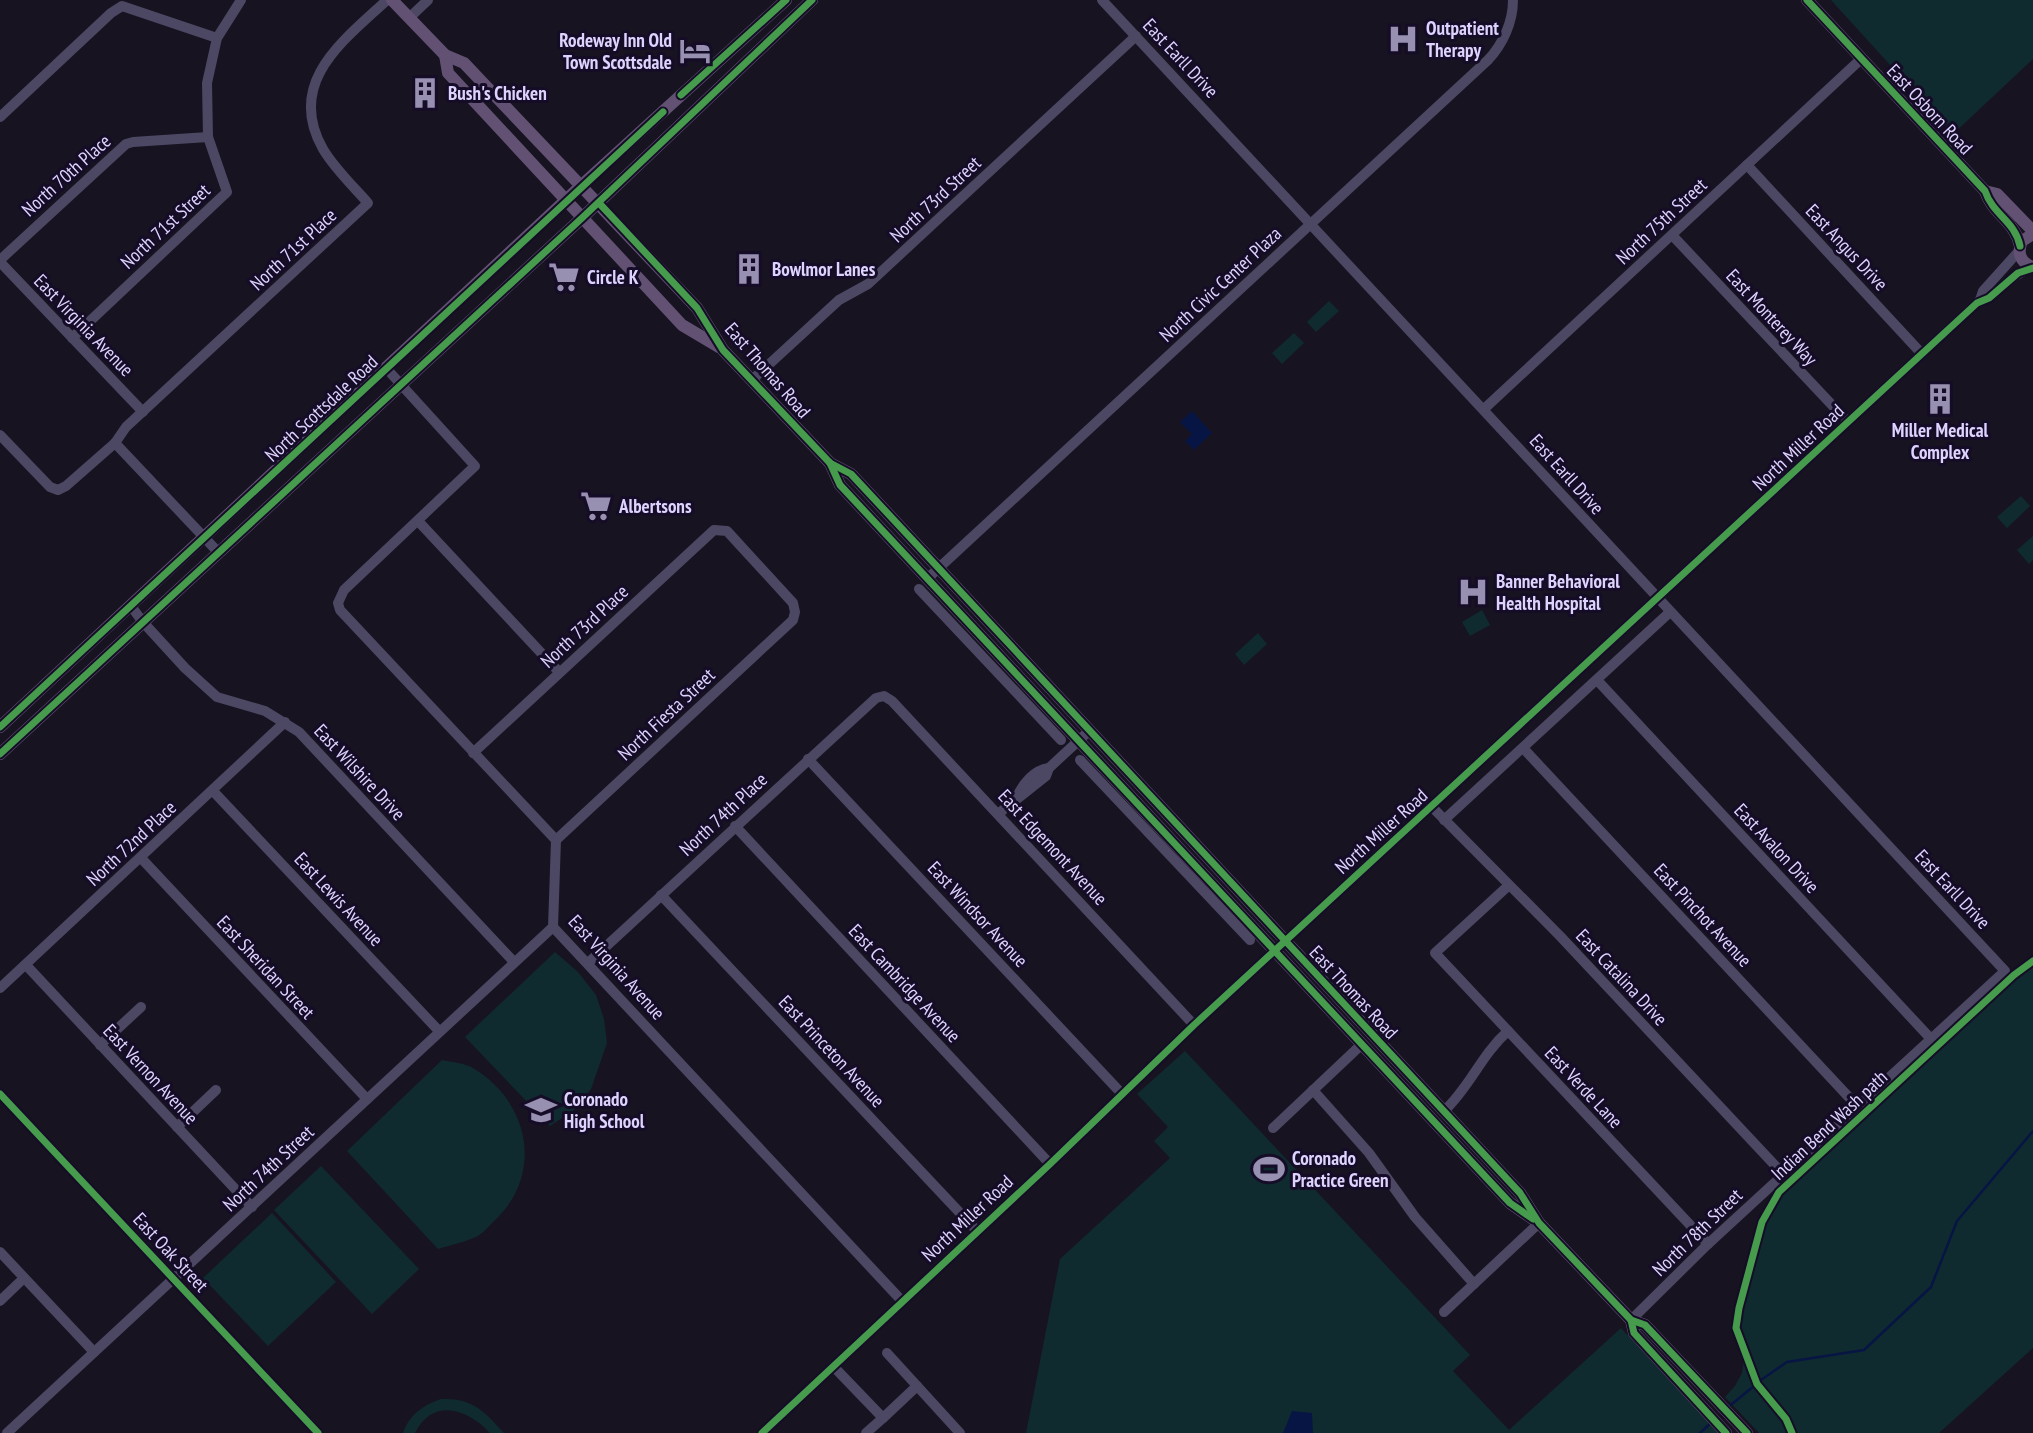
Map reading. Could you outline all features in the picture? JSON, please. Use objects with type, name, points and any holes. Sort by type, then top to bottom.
[{"type":"main road","name":"East Thomas Road","points":[[390,0],[445,55],[464,63],[599,203],[697,308],[723,350],[830,463],[850,474],[1112,756],[1280,945],[1362,1044],[1510,1203],[1539,1223]]},
{"type":"main road","name":"North Scottsdale Road","points":[[0,727],[582,185],[786,0]]},
{"type":"main road","name":"North Scottsdale Road","points":[[0,754],[400,383],[599,203],[812,0]]},
{"type":"main road","name":"East Osborn Road","points":[[1807,0],[1985,191],[1990,206],[2011,224],[2024,262],[2033,268]]},
{"type":"main road","name":"East Thomas Road","points":[[445,55],[448,74],[682,325],[723,350]]},
{"type":"main road","name":"East Osborn Road","points":[[1985,191],[1997,194],[2033,232]]},
{"type":"main road","points":[[2019,248],[2033,232]]},
{"type":"main road","points":[[424,334],[438,350]]},
{"type":"main road","name":"East Thomas Road","points":[[830,463],[840,485],[974,627],[1049,718],[1079,741],[1098,770],[1214,894],[1280,945],[1444,1111],[1520,1193],[1539,1223],[1631,1320],[1645,1325],[1747,1433]]},
{"type":"main road","name":"East Thomas Road","points":[[1631,1320],[1634,1333],[1726,1433]]},
{"type":"street","name":"North 71st Street","points":[[72,338],[226,192],[208,137],[207,83],[217,38],[241,0]]},
{"type":"street","name":"North 71st Place","points":[[0,435],[50,487],[58,490],[66,486],[115,443],[126,427],[368,203],[324,150],[315,133],[312,99],[315,80],[323,64],[335,49],[390,0]]},
{"type":"street","points":[[409,18],[428,0]]},
{"type":"street","name":"East Earll Drive","points":[[1102,0],[2006,971]]},
{"type":"street","name":"North Civic Center Plaza","points":[[928,578],[1488,60],[1507,31],[1513,0]]},
{"type":"street","points":[[0,117],[111,13],[122,6],[217,38]]},
{"type":"street","name":"North 73rd Street","points":[[752,380],[839,300],[868,284],[1136,36]]},
{"type":"street","name":"North 75th Street","points":[[1484,409],[1861,59]]},
{"type":"street","name":"North 70th Place","points":[[0,261],[126,144],[208,137]]},
{"type":"street","name":"East Angus Drive","points":[[1747,165],[1922,354]]},
{"type":"street","name":"East Monterey Way","points":[[1672,235],[1847,422]]},
{"type":"street","name":"North Miller Road","points":[[762,1433],[1050,1164],[1194,1024],[1980,300],[1983,292],[2019,248]]},
{"type":"street","name":"East Virginia Avenue","points":[[0,261],[143,412]]},
{"type":"street","name":"North Miller Road","points":[[1980,300],[1989,298],[2018,273],[2033,268]]},
{"type":"street","points":[[386,369],[475,466],[419,522],[344,590],[338,603],[344,615],[556,840]]},
{"type":"street","points":[[115,443],[218,552]]},
{"type":"street","points":[[419,522],[559,672]]},
{"type":"street","name":"North 73rd Place","points":[[473,753],[714,530],[727,531],[793,603],[796,612]]},
{"type":"street","name":"East Thomas Road","points":[[919,589],[1049,718],[1061,740]]},
{"type":"street","name":"East Wilshire Drive","points":[[131,606],[185,668],[217,697],[265,711],[299,732],[514,962]]},
{"type":"street","name":"North Fiesta Street","points":[[556,840],[793,620],[796,612]]},
{"type":"street","name":"North Miller Road","points":[[1444,820],[1670,612]]},
{"type":"street","points":[[964,636],[974,627]]},
{"type":"street","name":"East Avalon Drive","points":[[1597,680],[1932,1040]]},
{"type":"street","name":"North 74th Place","points":[[588,963],[808,759],[876,698],[884,696]]},
{"type":"street","name":"East Edgemont Avenue","points":[[884,696],[892,701],[1194,1024]]},
{"type":"street","points":[[1049,718],[1064,704]]},
{"type":"street","name":"North 72nd Place","points":[[0,988],[285,722]]},
{"type":"street","points":[[998,814],[1046,776],[1049,768],[1089,731]]},
{"type":"street","name":"East Pinchot Avenue","points":[[1523,748],[1858,1107]]},
{"type":"street","points":[[1098,770],[1112,756]]},
{"type":"street","name":"East Windsor Avenue","points":[[808,759],[1122,1094]]},
{"type":"street","name":"East Thomas Road","points":[[1080,760],[1098,770]]},
{"type":"street","name":"East Lewis Avenue","points":[[213,791],[439,1031]]},
{"type":"street","name":"East Catalina Drive","points":[[1432,806],[1560,936],[1784,1175]]},
{"type":"street","name":"East Cambridge Avenue","points":[[735,826],[1050,1164]]},
{"type":"street","name":"East Virginia Avenue","points":[[556,840],[553,927],[902,1301]]},
{"type":"street","name":"East Sheridan Street","points":[[141,858],[367,1099]]},
{"type":"street","name":"East Verde Lane","points":[[1508,886],[1435,953],[1708,1244]]},
{"type":"street","name":"East Thomas Road","points":[[1214,894],[1250,940]]},
{"type":"street","name":"East Princeton Avenue","points":[[662,895],[977,1231]]},
{"type":"street","name":"North 74th Street","points":[[7,1433],[553,927]]},
{"type":"street","name":"East Vernon Avenue","points":[[26,965],[252,1207]]},
{"type":"street","name":"North 78th Street","points":[[1631,1320],[1708,1244],[2006,971]]},
{"type":"street","points":[[100,1045],[141,1007]]},
{"type":"street","points":[[1444,1111],[1464,1090],[1486,1053],[1508,1031]]},
{"type":"street","points":[[1273,1128],[1362,1044]]},
{"type":"street","points":[[177,1127],[216,1090]]},
{"type":"street","points":[[1313,1090],[1369,1153],[1415,1217],[1474,1284]]},
{"type":"street","name":"East Oak Street","points":[[0,1094],[174,1278],[314,1432]]},
{"type":"street","points":[[1444,1312],[1539,1223]]},
{"type":"street","points":[[0,1252],[94,1352]]},
{"type":"street","points":[[0,1301],[24,1278]]},
{"type":"street","points":[[887,1353],[956,1432]]},
{"type":"street","points":[[833,1366],[883,1418]]},
{"type":"street","points":[[866,1433],[917,1386]]},
{"type":"green space","points":[[1831,0],[2033,0],[2033,59],[1953,134]]},
{"type":"green space","points":[[1329,301],[1339,311],[1316,332],[1307,322]]},
{"type":"green space","points":[[1294,333],[1304,343],[1282,364],[1272,353]]},
{"type":"green space","points":[[2021,496],[2030,506],[2007,528],[1997,517]]},
{"type":"green space","points":[[2033,536],[2033,560],[2029,564],[2017,550]]},
{"type":"green space","points":[[1482,610],[1490,625],[1470,636],[1462,622]]},
{"type":"green space","points":[[1258,633],[1267,644],[1244,665],[1235,654]]},
{"type":"green space","points":[[555,952],[578,972],[596,995],[604,1019],[607,1043],[591,1089],[574,1110],[550,1126],[465,1037]]},
{"type":"green space","points":[[2033,962],[2033,1348],[1939,1433],[1759,1433],[1725,1397],[1742,1373],[1744,1359],[1736,1328],[1760,1220],[1780,1194]]},
{"type":"green space","points":[[1185,1051],[1470,1355],[1453,1371],[1509,1430],[1621,1328],[1718,1433],[1026,1433],[1060,1259],[1170,1158],[1154,1141],[1168,1127],[1137,1094]]},
{"type":"green space","points":[[442,1060],[473,1068],[492,1082],[507,1100],[518,1119],[524,1140],[524,1161],[520,1182],[510,1203],[486,1229],[478,1236],[438,1249],[347,1151]]},
{"type":"green space","points":[[321,1166],[419,1269],[372,1314],[274,1210]]},
{"type":"green space","points":[[272,1213],[336,1282],[268,1346],[203,1278]]},
{"type":"green space","points":[[441,1399],[462,1401],[477,1407],[504,1433],[490,1433],[472,1418],[461,1413],[441,1411],[431,1414],[415,1433],[403,1433],[418,1412]]},
{"type":"shaded area","points":[[1192,411],[1212,433],[1194,450],[1185,441],[1192,434],[1180,422]]},
{"type":"shaded area","points":[[1292,1411],[1312,1413],[1313,1433],[1283,1433]]},
{"type":"waterway","points":[[1761,1380],[1787,1362],[1864,1350],[1931,1287],[1957,1221],[2033,1131]]},
{"type":"waterway","points":[[1727,1408],[1754,1386]]},
{"type":"waterway","points":[[1700,1433],[1712,1422]]},
{"type":"cycle path","points":[[681,95],[786,0]]},
{"type":"cycle path","points":[[0,754],[582,218],[812,0]]},
{"type":"cycle path","points":[[1807,0],[1985,191],[1993,206],[2014,230],[2020,246]]},
{"type":"cycle path","points":[[0,727],[663,112]]},
{"type":"cycle path","points":[[599,203],[697,308],[723,350],[830,463],[851,474],[1520,1193],[1539,1223],[1631,1320],[1634,1333],[1726,1433]]},
{"type":"cycle path","points":[[762,1433],[1050,1164],[1194,1025],[1977,303],[1989,298],[2018,273],[2033,268]]},
{"type":"cycle path","points":[[830,463],[840,485],[1510,1203],[1533,1219]]},
{"type":"cycle path","name":"Indian Bend Wash path","points":[[1792,1433],[1786,1419],[1757,1384],[1736,1328],[1762,1222],[1779,1192],[2014,975],[2033,961]]},
{"type":"cycle path","points":[[0,1094],[318,1433]]},
{"type":"cycle path","points":[[1631,1320],[1645,1325],[1747,1433]]},
{"type":"place","name":"Outpatient Therapy","points":[[1403,39]]},
{"type":"place","name":"Rodeway Inn Old Town Scottsdale","points":[[695,51]]},
{"type":"place","name":"Bush's Chicken","points":[[425,93]]},
{"type":"place","name":"Bowlmor Lanes","points":[[749,269]]},
{"type":"place","name":"Circle K","points":[[564,277]]},
{"type":"place","name":"Miller Medical Complex","points":[[1940,399]]},
{"type":"place","name":"Albertsons","points":[[596,506]]},
{"type":"place","name":"Banner Behavioral Health Hospital","points":[[1473,592]]},
{"type":"place","name":"Coronado High School","points":[[541,1110]]},
{"type":"place","name":"Coronado Practice Green","points":[[1269,1169]]}]
